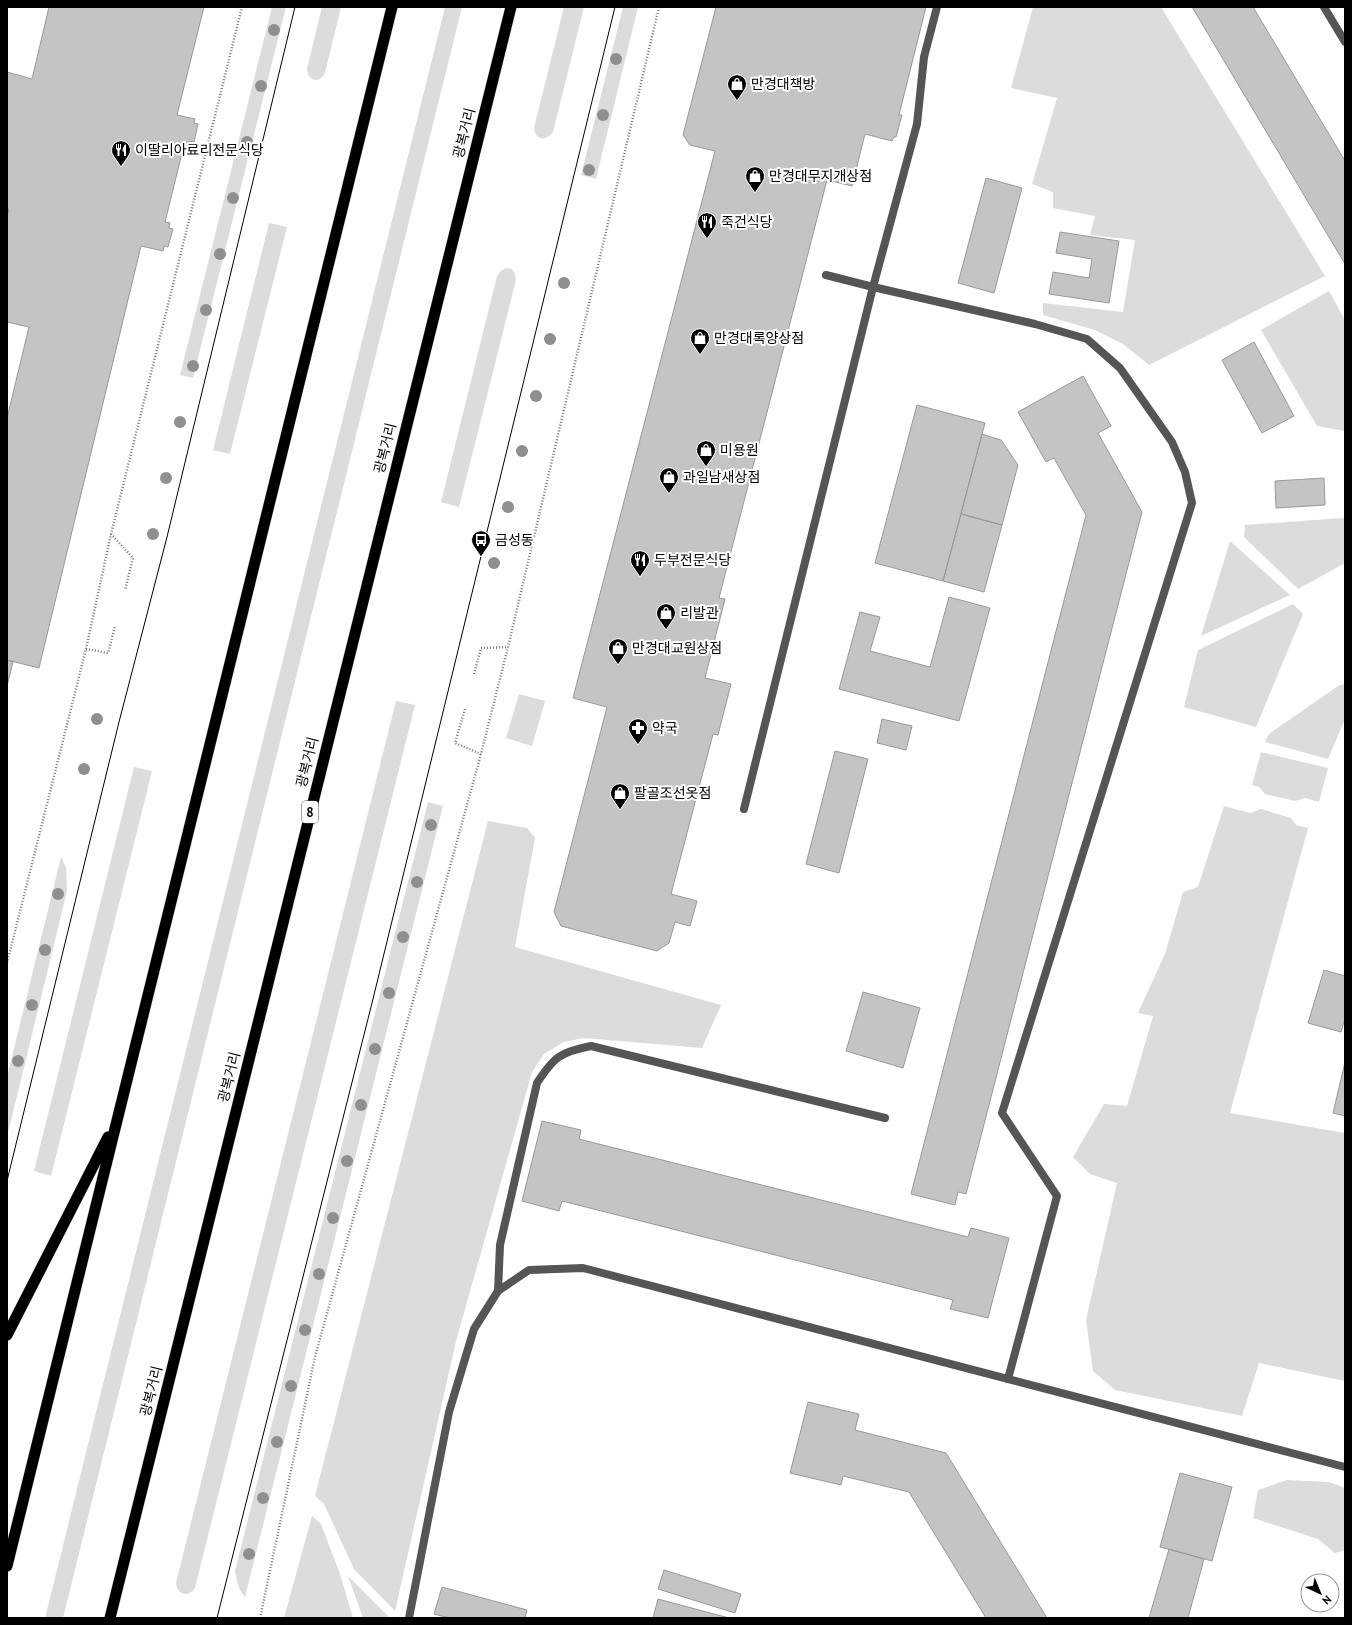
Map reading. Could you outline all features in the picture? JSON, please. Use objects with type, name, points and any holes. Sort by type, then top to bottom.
[{"type":"highway","points":[[7,1566],[392,7]]},
{"type":"highway","name":"광복거리","points":[[110,1618],[511,7]]},
{"type":"highway","points":[[7,1335],[117,1120]]},
{"type":"street","points":[[744,809],[873,287],[917,124],[924,57],[936,7]]},
{"type":"street","points":[[1324,7],[1345,42]]},
{"type":"street","points":[[826,275],[1036,324],[1086,339],[1120,368],[1172,442],[1185,472],[1192,503],[1002,1113],[1057,1196],[1008,1379]]},
{"type":"street","points":[[498,1291],[500,1245],[537,1083],[551,1063],[570,1050],[591,1046],[885,1118]]},
{"type":"street","points":[[409,1618],[449,1412],[474,1329],[498,1291],[529,1270],[583,1268],[1345,1468]]},
{"type":"path","points":[[7,963],[86,649],[112,534],[242,7]]},
{"type":"path","points":[[260,1618],[315,1357],[481,754],[508,647],[659,7]]},
{"type":"path","points":[[112,534],[133,558],[125,590]]},
{"type":"path","points":[[86,649],[108,653],[115,626]]},
{"type":"path","points":[[474,674],[481,648],[508,647]]},
{"type":"path","points":[[466,709],[455,743],[481,754]]},
{"type":"shaded area","points":[[272,7],[286,7],[193,378],[180,375]]},
{"type":"shaded area","points":[[322,7],[341,7],[325,73],[320,79],[314,80],[309,76],[307,69]]},
{"type":"shaded area","points":[[445,7],[462,7],[63,1618],[45,1618]]},
{"type":"shaded area","points":[[564,7],[584,7],[553,132],[547,137],[541,138],[536,135],[534,128]]},
{"type":"shaded area","points":[[623,7],[638,7],[596,179],[581,175]]},
{"type":"shaded area","points":[[1033,7],[1161,7],[1325,276],[1149,365],[1123,344],[1095,330],[1043,315],[1043,303],[1123,312],[1135,240],[1090,235],[1095,216],[1053,208],[1053,192],[1032,184],[1057,98],[1011,88]]},
{"type":"shaded area","points":[[269,223],[287,227],[230,454],[213,450]]},
{"type":"shaded area","points":[[506,268],[512,269],[516,280],[459,507],[441,502],[497,276]]},
{"type":"shaded area","points":[[1329,291],[1345,320],[1345,431],[1317,426],[1261,330]]},
{"type":"shaded area","points":[[1344,518],[1345,563],[1298,589],[1244,537],[1245,525]]},
{"type":"shaded area","points":[[1230,541],[1290,595],[1201,636]]},
{"type":"shaded area","points":[[1293,604],[1303,614],[1256,727],[1184,707],[1198,650]]},
{"type":"shaded area","points":[[1345,684],[1345,719],[1328,759],[1265,742],[1269,734],[1338,686]]},
{"type":"shaded area","points":[[519,694],[545,701],[532,746],[506,738]]},
{"type":"shaded area","points":[[396,701],[415,705],[195,1588],[189,1593],[183,1594],[178,1590],[176,1583]]},
{"type":"shaded area","points":[[1261,752],[1328,768],[1319,802],[1305,798],[1295,801],[1265,794],[1259,787],[1252,785]]},
{"type":"shaded area","points":[[134,767],[152,771],[51,1176],[34,1171]]},
{"type":"shaded area","points":[[428,802],[443,806],[245,1597],[239,1588],[235,1571]]},
{"type":"shaded area","points":[[1224,806],[1250,813],[1261,809],[1291,818],[1296,825],[1308,828],[1230,1113],[1345,1133],[1345,1381],[1259,1363],[1242,1416],[1115,1390],[1093,1371],[1086,1320],[1117,1183],[1090,1174],[1073,1157],[1104,1104],[1127,1106],[1153,1016],[1138,1013],[1165,954],[1183,892],[1198,887]]},
{"type":"shaded area","points":[[488,821],[527,828],[535,838],[515,947],[721,1005],[702,1048],[584,1038],[564,1042],[544,1054],[532,1072],[456,1341],[395,1611],[354,1569],[324,1504],[315,1496]]},
{"type":"shaded area","points":[[61,857],[66,867],[67,891],[7,1137],[7,1077]]},
{"type":"shaded area","points":[[1287,1480],[1329,1482],[1345,1488],[1345,1550],[1335,1553],[1318,1539],[1253,1518],[1258,1490]]},
{"type":"shaded area","points":[[312,1516],[321,1524],[340,1574],[353,1618],[284,1618]]},
{"type":"shaded area","points":[[348,1576],[390,1618],[363,1618]]},
{"type":"building","points":[[49,7],[204,7],[177,115],[195,119],[194,123],[198,124],[194,142],[189,141],[188,146],[184,145],[165,222],[170,223],[169,228],[173,229],[168,247],[164,246],[163,251],[141,246],[39,668],[7,660],[7,418],[29,327],[7,322],[7,216],[9,209],[7,209],[7,72],[32,79]]},
{"type":"building","points":[[716,7],[926,7],[899,115],[902,115],[896,137],[894,137],[892,141],[865,134],[852,186],[827,180],[719,598],[725,599],[705,678],[731,684],[718,735],[713,734],[671,894],[697,901],[690,926],[675,922],[669,943],[657,951],[561,926],[554,912],[607,707],[573,698],[715,151],[690,145],[683,135]]},
{"type":"building","points":[[1192,7],[1253,7],[1345,161],[1345,264]]},
{"type":"building","points":[[986,178],[1022,188],[994,293],[958,283]]},
{"type":"building","points":[[1060,232],[1119,241],[1109,303],[1049,294],[1053,272],[1089,278],[1092,259],[1056,253]]},
{"type":"building","points":[[1254,342],[1294,416],[1262,433],[1222,360]]},
{"type":"building","points":[[1083,376],[1111,426],[1098,433],[1142,512],[966,1194],[958,1192],[955,1205],[911,1194],[1086,515],[1054,458],[1046,462],[1018,412]]},
{"type":"building","points":[[917,405],[985,423],[943,581],[875,563]]},
{"type":"building","points":[[982,434],[1001,440],[1018,465],[1002,525],[961,514]]},
{"type":"building","points":[[1324,478],[1325,505],[1276,508],[1275,481]]},
{"type":"building","points":[[961,514],[1002,525],[984,592],[943,581]]},
{"type":"building","points":[[949,597],[990,608],[959,721],[839,689],[860,612],[880,617],[870,651],[930,667]]},
{"type":"building","points":[[7,660],[13,662],[7,686]]},
{"type":"building","points":[[882,719],[912,726],[906,750],[877,743]]},
{"type":"building","points":[[835,751],[868,759],[839,873],[806,864]]},
{"type":"building","points":[[1324,970],[1345,976],[1345,1019],[1341,1032],[1308,1023]]},
{"type":"building","points":[[863,992],[920,1008],[903,1068],[846,1051]]},
{"type":"building","points":[[1345,1062],[1345,1116],[1333,1113]]},
{"type":"building","points":[[542,1121],[581,1130],[579,1139],[968,1237],[971,1228],[1009,1238],[988,1318],[950,1309],[953,1300],[562,1201],[559,1211],[522,1201]]},
{"type":"building","points":[[808,1402],[859,1414],[855,1430],[946,1453],[1047,1618],[986,1618],[909,1492],[843,1476],[841,1485],[790,1473]]},
{"type":"building","points":[[1180,1473],[1232,1487],[1212,1561],[1160,1547]]},
{"type":"building","points":[[1169,1549],[1204,1559],[1188,1618],[1149,1618]]},
{"type":"building","points":[[664,1570],[741,1594],[735,1613],[658,1589]]},
{"type":"building","points":[[442,1587],[527,1610],[525,1618],[449,1618],[434,1614]]},
{"type":"building","points":[[658,1599],[729,1618],[653,1618]]},
{"type":"tram line","points":[[7,1181],[119,722],[167,537],[295,7]]},
{"type":"tram line","points":[[217,1618],[372,1003],[615,7]]},
{"type":"place","name":"만경대책방","points":[[737,101]]},
{"type":"place","name":"이딸리아료리전문식당","points":[[121,167]]},
{"type":"place","name":"만경대무지개상점","points":[[755,193]]},
{"type":"place","name":"죽건식당","points":[[707,239]]},
{"type":"place","name":"만경대록양상점","points":[[700,355]]},
{"type":"place","name":"미용원","points":[[706,467]]},
{"type":"place","name":"과일남새상점","points":[[669,494]]},
{"type":"place","name":"금성동","points":[[481,557]]},
{"type":"place","name":"두부전문식당","points":[[640,577]]},
{"type":"place","name":"리발관","points":[[666,630]]},
{"type":"place","name":"만경대교원상점","points":[[618,665]]},
{"type":"place","name":"약국","points":[[638,745]]},
{"type":"place","name":"팔골조선옷점","points":[[620,810]]}]
